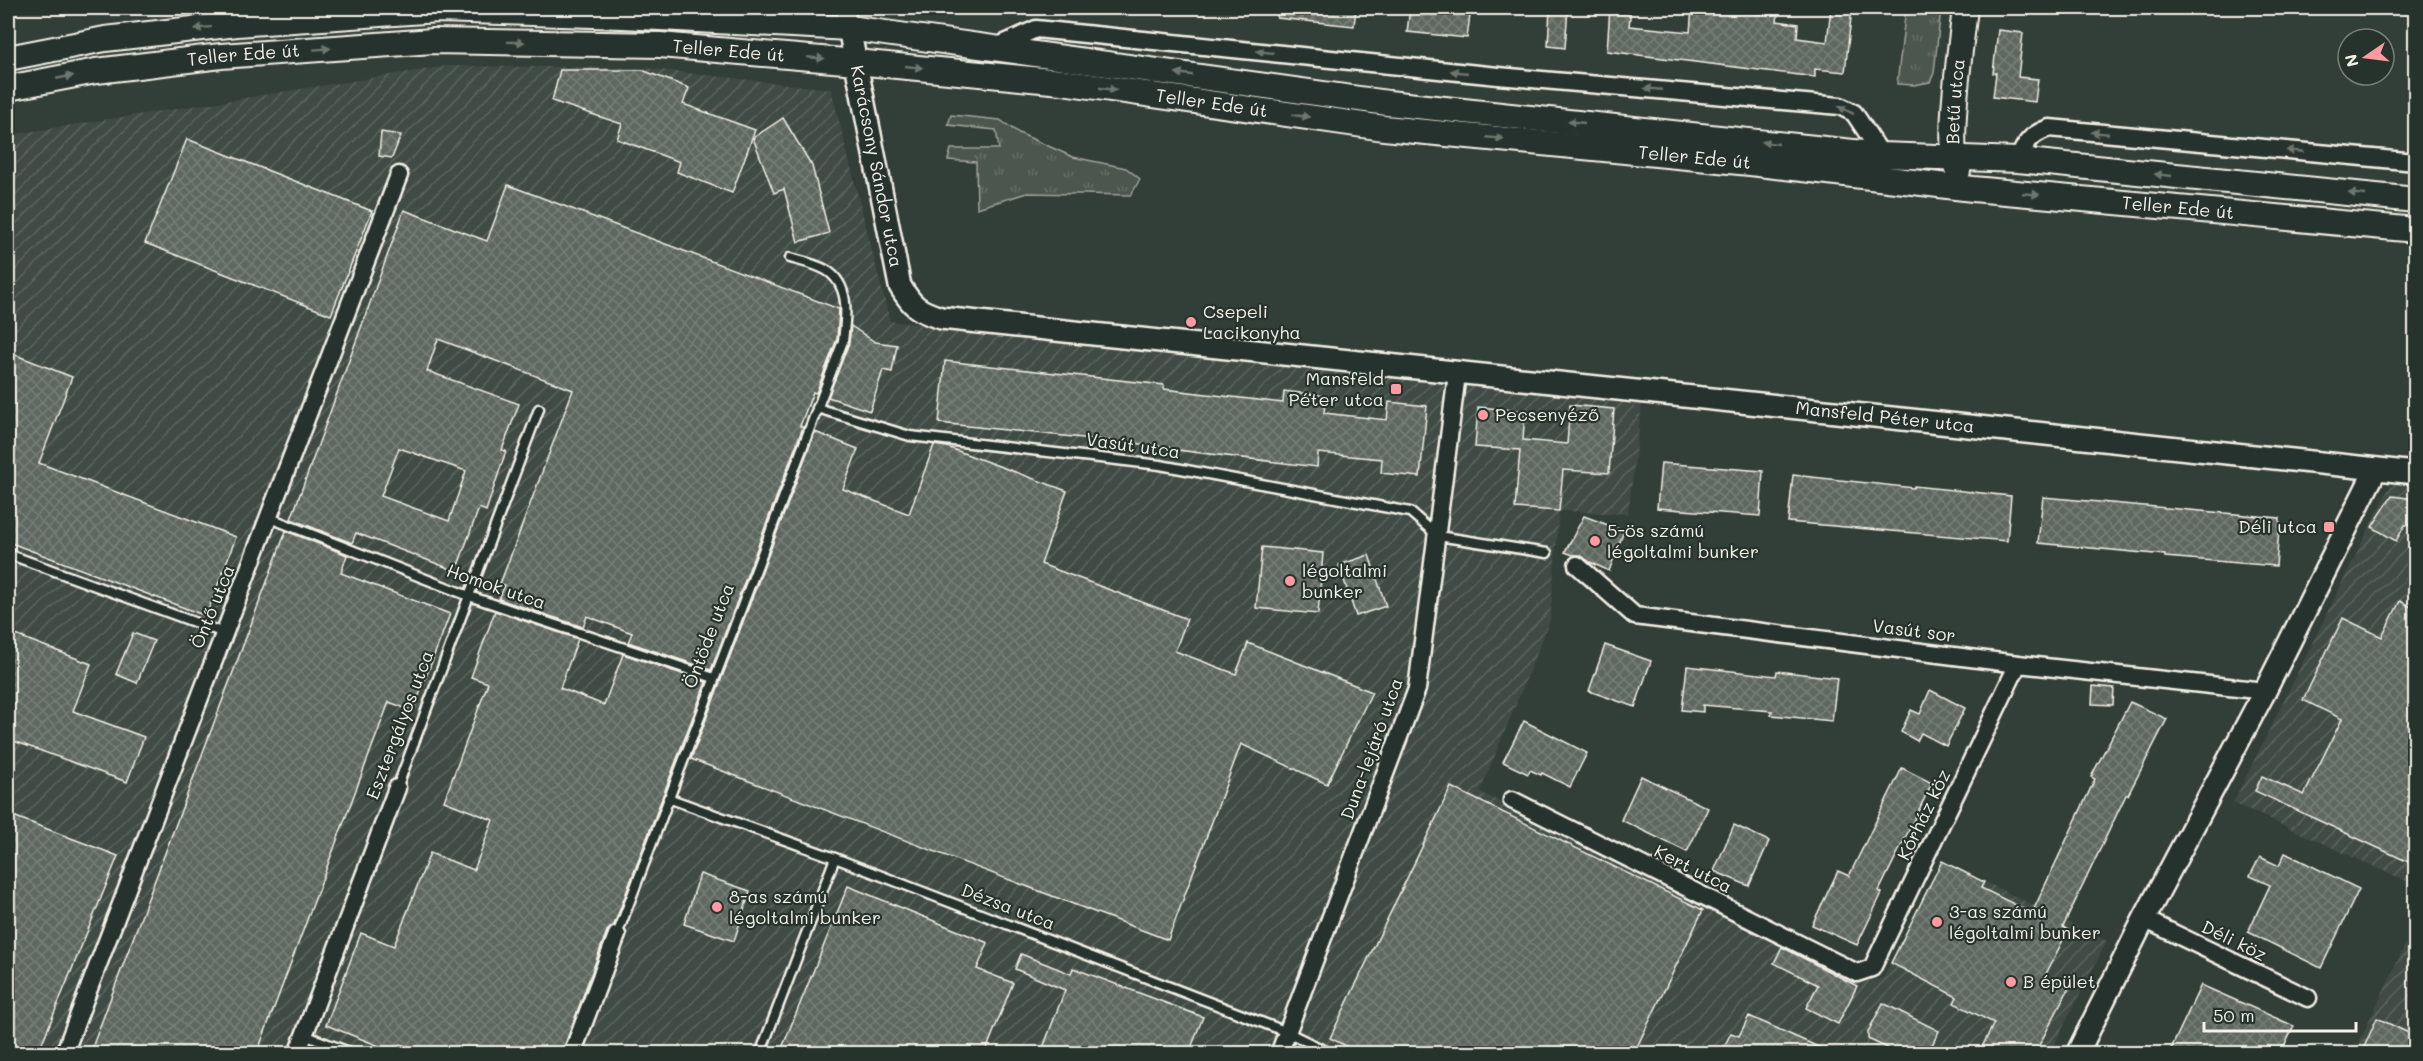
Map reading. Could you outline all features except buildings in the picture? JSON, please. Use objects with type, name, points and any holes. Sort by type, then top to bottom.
[{"type":"main road","name":"Betű utca","points":[[1965,8],[1955,97],[1953,157],[1962,178],[1973,189]]},
{"type":"main road","name":"Teller Ede út","points":[[8,58],[105,39],[237,24],[438,10],[622,16],[847,18],[993,48],[1388,102],[1882,154],[2018,160],[2415,200]]},
{"type":"main road","name":"Teller Ede út","points":[[8,88],[96,71],[221,56],[433,41],[660,45],[1062,82],[1384,128],[1750,163],[1973,189],[2415,230]]},
{"type":"street","name":"Karácsony Sándor utca","points":[[847,18],[900,286],[911,305],[927,314]]},
{"type":"street","points":[[993,48],[1036,29],[1486,74],[1840,106],[1854,113],[1882,154]]},
{"type":"street","points":[[2018,160],[2027,141],[2036,132],[2049,128],[2415,162]]},
{"type":"street","name":"Öntő utca","points":[[64,1053],[399,175]]},
{"type":"street","name":"Mansfeld Péter utca","points":[[927,314],[970,322],[2415,473]]},
{"type":"street","name":"Duna-lejáró utca","points":[[1279,1053],[1418,689],[1457,374]]},
{"type":"street","points":[[2077,1053],[2144,919],[2265,692],[2376,469]]},
{"type":"street","name":"Vasút sor","points":[[1577,565],[1635,616],[2265,692]]},
{"type":"street","name":"Kórház köz","points":[[1857,973],[1872,968],[2018,664]]},
{"type":"street","name":"Esztergályos utca","points":[[297,1053],[397,788]]},
{"type":"street","name":"Kert utca","points":[[1512,800],[1857,973]]},
{"type":"street","name":"Déli köz","points":[[2144,919],[2308,998]]},
{"type":"street","name":"Öntöde utca","points":[[572,1053],[617,935]]},
{"type":"lane","name":"Öntöde utca","points":[[617,935],[843,341],[847,311],[841,287],[827,270],[790,258]]},
{"type":"lane","name":"Vasút utca","points":[[817,408],[910,436],[1160,465],[1410,512],[1438,536]]},
{"type":"lane","name":"Esztergályos utca","points":[[397,788],[539,409]]},
{"type":"lane","name":"Homok utca","points":[[270,518],[469,596],[714,678]]},
{"type":"lane","points":[[1438,536],[1548,553]]},
{"type":"lane","points":[[8,554],[224,633]]},
{"type":"lane","name":"Dézsa utca","points":[[668,798],[835,858],[1287,1032],[1332,1053]]},
{"type":"lane","points":[[760,1053],[835,858]]},
{"type":"lane","points":[[304,1035],[355,1053]]},
{"type":"shaded area","points":[[447,66],[644,68],[831,89],[890,321],[1642,404],[1628,514],[1559,511],[1550,621],[1480,792],[1861,983],[1883,978],[1942,861],[2107,941],[2050,1053],[8,1054],[8,135]]},
{"type":"shaded area","points":[[2391,484],[2415,486],[2415,885],[2233,803]]},
{"type":"shaded area","points":[[2415,924],[2415,1053],[2354,1053]]},
{"type":"green space","points":[[1906,8],[1941,8],[1934,73],[1930,82],[1914,85],[1897,84]]},
{"type":"green space","points":[[951,115],[1000,120],[1019,133],[1073,157],[1126,168],[1140,179],[1131,195],[1027,193],[977,208],[976,162],[948,160],[951,149],[999,149],[996,130],[948,125]]},
{"type":"place","name":"Csepeli Lacikonyha","points":[[1191,322]]},
{"type":"place","name":"Mansfeld Péter utca","points":[[1396,389]]},
{"type":"place","name":"Pecsenyéző","points":[[1483,415]]},
{"type":"place","name":"Déli utca","points":[[2329,527]]},
{"type":"place","name":"5-ös számú légoltalmi bunker","points":[[1595,541]]},
{"type":"place","name":"légoltalmi bunker","points":[[1290,581]]},
{"type":"place","name":"8-as számú légoltalmi bunker","points":[[717,907]]},
{"type":"place","name":"3-as számú légoltalmi bunker","points":[[1937,922]]},
{"type":"place","name":"B épület","points":[[2011,982]]}]
